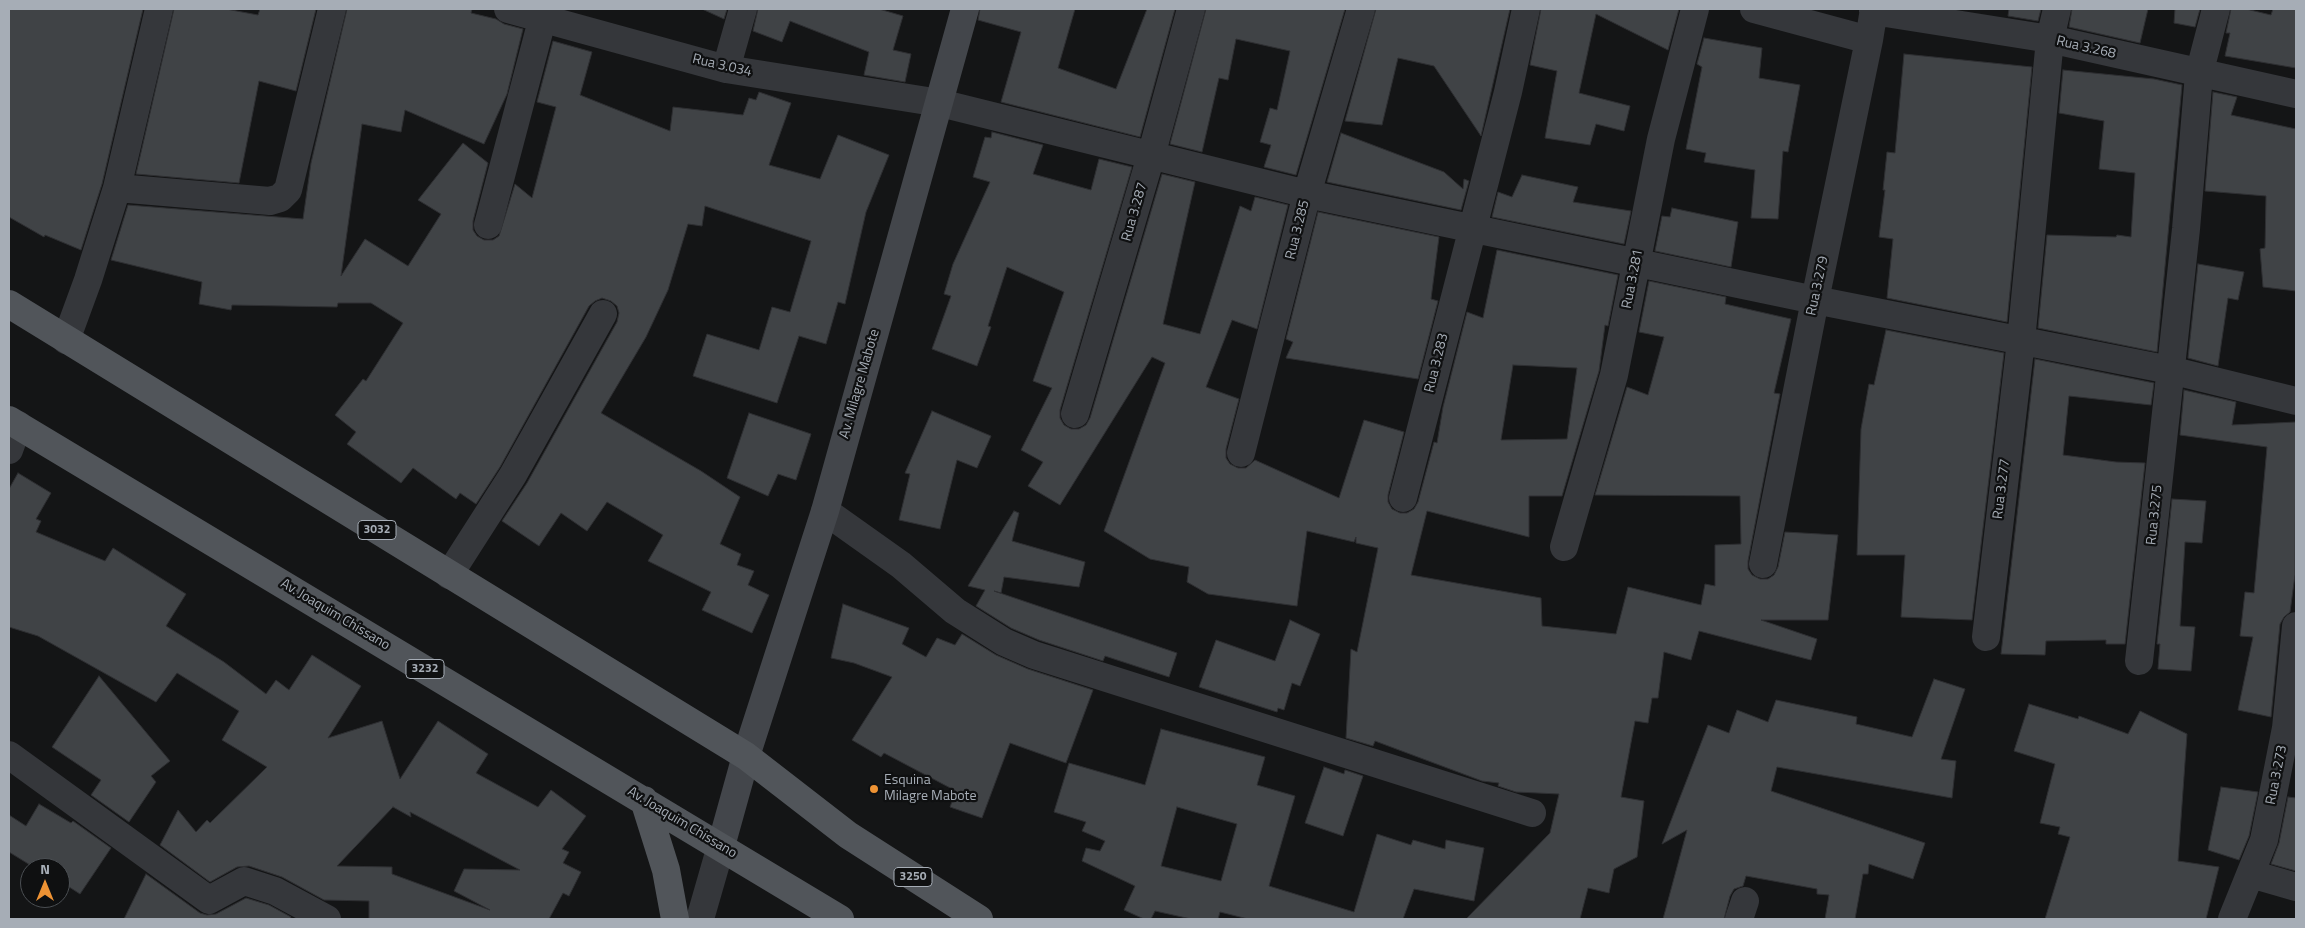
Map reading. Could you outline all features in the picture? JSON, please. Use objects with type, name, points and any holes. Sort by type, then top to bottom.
[{"type":"main road","name":"3032","points":[[9,304],[449,576],[746,756]]},
{"type":"main road","name":"Av. Joaquim Chissano","points":[[12,431],[644,800],[840,919]]},
{"type":"main road","name":"3250","points":[[746,756],[848,835],[978,919]]},
{"type":"main road","points":[[644,800],[666,870],[675,919]]},
{"type":"street","points":[[66,340],[88,280],[117,188],[159,9]]},
{"type":"street","points":[[117,188],[251,200],[270,201],[280,198],[288,190],[332,9]]},
{"type":"street","name":"Rua 3.034","points":[[508,9],[544,13],[726,69],[940,103],[1307,194],[1636,264],[2170,370],[2296,401]]},
{"type":"street","points":[[726,69],[743,9]]},
{"type":"street","name":"Av. Milagre Mabote","points":[[721,846],[746,756],[824,511],[965,9]]},
{"type":"street","name":"Rua 3.287","points":[[1075,414],[1151,156],[1191,9]]},
{"type":"street","name":"Rua 3.285","points":[[1241,453],[1307,194],[1361,9]]},
{"type":"street","name":"Rua 3.283","points":[[1403,498],[1508,92],[1526,9]]},
{"type":"street","name":"Rua 3.281","points":[[1564,547],[1614,375],[1661,139],[1695,9]]},
{"type":"street","points":[[1754,9],[1869,40]]},
{"type":"street","name":"Rua 3.277","points":[[1986,637],[2021,341],[2050,39],[2057,9]]},
{"type":"street","name":"Rua 3.275","points":[[2139,661],[2186,229],[2199,74],[2216,9]]},
{"type":"street","name":"Rua 3.279","points":[[1763,564],[1869,40],[1873,10]]},
{"type":"street","name":"Rua 3.268","points":[[1873,10],[2050,39],[2199,74],[2296,94]]},
{"type":"street","points":[[488,225],[544,13]]},
{"type":"street","points":[[449,576],[513,475],[603,314]]},
{"type":"street","points":[[824,511],[901,565],[955,611],[1004,642],[1034,655],[1532,813]]},
{"type":"street","name":"Rua 3.273","points":[[2232,919],[2252,874],[2264,840],[2286,728],[2296,626]]},
{"type":"street","points":[[9,755],[209,900],[244,882],[275,891],[316,917]]},
{"type":"street","points":[[700,919],[721,846]]},
{"type":"street","points":[[2252,874],[2296,887]]},
{"type":"building","points":[[9,9],[143,9],[102,184],[81,250],[45,235],[44,237],[9,217]]},
{"type":"building","points":[[174,9],[226,9],[258,15],[260,9],[316,9],[296,91],[259,81],[239,183],[136,174]]},
{"type":"building","points":[[347,9],[472,9],[471,13],[496,19],[504,24],[523,29],[507,94],[484,144],[405,110],[401,132],[362,124],[341,276],[365,239],[408,266],[441,214],[418,200],[463,143],[488,163],[473,221],[473,230],[477,236],[484,240],[493,240],[499,236],[515,184],[532,198],[556,107],[537,102],[553,41],[592,52],[580,95],[670,131],[673,107],[743,115],[749,98],[756,100],[759,92],[791,103],[769,165],[820,179],[838,135],[889,155],[866,212],[845,304],[838,302],[826,344],[799,336],[777,403],[693,376],[707,334],[759,350],[772,307],[790,312],[811,241],[705,206],[702,226],[688,224],[668,290],[646,337],[601,413],[701,471],[740,497],[720,544],[741,554],[737,565],[754,571],[748,585],[769,595],[752,633],[702,610],[711,592],[648,561],[663,535],[607,502],[587,531],[561,513],[539,546],[502,521],[527,483],[617,322],[619,313],[617,306],[611,301],[602,298],[589,306],[500,467],[476,504],[460,493],[456,499],[413,468],[401,483],[347,444],[356,432],[335,415],[363,379],[366,381],[403,323],[371,303],[338,303],[337,307],[232,305],[231,310],[199,304],[202,282],[111,260],[128,205],[303,219],[311,163]]},
{"type":"building","points":[[702,9],[727,9],[724,19]]},
{"type":"building","points":[[758,9],[879,9],[903,16],[893,50],[911,54],[905,82],[864,75],[869,52],[790,21],[782,42],[753,31]]},
{"type":"building","points":[[980,9],[1075,9],[1058,68],[1116,89],[1147,9],[1175,9],[1140,137],[1001,102],[1021,32],[978,20]]},
{"type":"building","points":[[1206,9],[1345,9],[1296,175],[1264,167],[1271,145],[1260,142],[1270,108],[1277,110],[1290,51],[1236,39],[1228,80],[1219,78],[1202,152],[1170,144]]},
{"type":"building","points":[[1376,9],[1510,9],[1481,136],[1434,66],[1398,58],[1382,125],[1345,121]]},
{"type":"building","points":[[1541,9],[1679,9],[1668,50],[1596,14],[1579,93],[1630,106],[1624,131],[1596,124],[1590,145],[1545,138],[1557,71],[1530,65]]},
{"type":"building","points":[[2009,9],[2041,9],[2038,21],[2008,16]]},
{"type":"building","points":[[2072,9],[2148,9],[2140,43],[2069,27]]},
{"type":"building","points":[[2175,9],[2200,9],[2195,27],[2174,23]]},
{"type":"building","points":[[2231,9],[2246,9],[2271,15],[2273,9],[2296,9],[2296,68],[2225,56],[2230,33],[2226,33]]},
{"type":"building","points":[[1704,38],[1762,48],[1759,78],[1800,85],[1788,152],[1783,151],[1778,219],[1751,218],[1755,170],[1704,162],[1706,153],[1686,149],[1702,67],[1697,64]]},
{"type":"building","points":[[1904,54],[2032,67],[2007,322],[1887,298],[1893,239],[1879,237],[1885,190],[1883,190],[1887,152],[1895,153]]},
{"type":"building","points":[[2063,70],[2154,79],[2182,85],[2157,352],[2038,328],[2047,235],[2116,237],[2117,235],[2131,237],[2135,173],[2099,169],[2104,121],[2059,113]]},
{"type":"building","points":[[2213,92],[2237,97],[2231,115],[2296,129],[2296,291],[2263,287],[2260,249],[2265,248],[2266,196],[2205,191]]},
{"type":"building","points":[[992,132],[1043,145],[1033,174],[1091,190],[1099,159],[1132,167],[1060,410],[1060,418],[1064,425],[1071,429],[1079,429],[1086,425],[1090,418],[1162,174],[1195,182],[1163,324],[1200,334],[1240,206],[1251,211],[1255,197],[1288,205],[1257,329],[1232,320],[1206,387],[1239,399],[1226,449],[1226,458],[1230,464],[1238,468],[1246,468],[1255,460],[1339,498],[1364,420],[1404,432],[1388,495],[1388,502],[1392,509],[1400,513],[1407,513],[1414,509],[1418,502],[1434,442],[1437,443],[1443,407],[1467,312],[1483,318],[1497,250],[1618,275],[1608,326],[1605,325],[1599,371],[1562,496],[1529,496],[1529,537],[1427,511],[1411,575],[1541,598],[1542,626],[1616,634],[1628,587],[1701,605],[1705,584],[1715,586],[1715,545],[1741,544],[1740,496],[1595,495],[1627,387],[1648,395],[1664,337],[1639,332],[1649,281],[1726,297],[1725,304],[1791,319],[1774,393],[1780,394],[1748,569],[1752,575],[1760,579],[1768,579],[1774,575],[1778,567],[1785,532],[1838,535],[1828,620],[1761,620],[1817,639],[1811,660],[1699,631],[1691,660],[1664,652],[1658,698],[1652,698],[1648,723],[1635,721],[1621,797],[1644,801],[1637,857],[1614,869],[1609,893],[1588,888],[1580,919],[1466,919],[1550,833],[1559,794],[1516,792],[1498,786],[1499,783],[1482,781],[1375,741],[1373,746],[1346,738],[1351,649],[1357,652],[1378,548],[1356,543],[1356,537],[1354,542],[1307,531],[1297,606],[1208,594],[1187,582],[1189,567],[1150,559],[1104,531],[1165,363],[1152,357],[1060,505],[1028,486],[1043,462],[1021,450],[1052,388],[1033,381],[1064,292],[1007,267],[988,326],[991,327],[977,366],[932,349],[951,296],[944,294],[953,264],[990,182],[973,177],[985,137],[991,138]],"holes":[[[1513,365],[1577,368],[1567,439],[1501,440]]]},
{"type":"building","points":[[1341,133],[1444,172],[1463,189],[1464,179],[1469,181],[1461,210],[1327,182]]},
{"type":"building","points":[[1522,175],[1578,187],[1573,202],[1631,211],[1624,244],[1492,217],[1498,192],[1512,197]]},
{"type":"building","points":[[1672,208],[1738,222],[1731,267],[1655,251],[1662,216],[1670,217]]},
{"type":"building","points":[[1318,212],[1439,237],[1431,299],[1438,301],[1418,379],[1286,358],[1293,342],[1286,339]]},
{"type":"building","points":[[2198,264],[2244,272],[2238,300],[2228,298],[2218,366],[2188,358]]},
{"type":"building","points":[[1886,330],[2004,353],[1972,620],[1901,617],[1905,555],[1857,555],[1861,429],[1869,384],[1874,385]]},
{"type":"building","points":[[2035,359],[2154,383],[2151,405],[2069,396],[2063,455],[2116,462],[2145,463],[2125,644],[2106,644],[2106,640],[2046,641],[2045,655],[2001,654]]},
{"type":"building","points":[[2184,390],[2236,402],[2232,425],[2296,422],[2295,575],[2290,612],[2280,624],[2271,717],[2238,710],[2253,637],[2240,636],[2245,592],[2254,593],[2267,447],[2180,435]]},
{"type":"building","points":[[932,411],[991,436],[977,468],[957,460],[940,529],[899,520],[910,474],[905,473]]},
{"type":"building","points":[[749,413],[811,434],[796,480],[778,474],[768,496],[727,478]]},
{"type":"building","points":[[18,473],[51,493],[36,519],[41,521],[36,532],[105,561],[113,548],[186,594],[166,626],[224,662],[266,694],[276,680],[289,690],[312,655],[361,686],[328,738],[382,721],[400,779],[438,721],[488,754],[476,773],[538,807],[551,790],[586,816],[562,849],[569,852],[563,863],[581,872],[569,896],[563,893],[549,919],[369,919],[369,901],[324,900],[282,877],[249,866],[237,867],[210,882],[160,845],[178,810],[196,832],[207,820],[210,823],[267,767],[222,740],[239,711],[177,673],[156,702],[38,636],[9,627],[9,489]],"holes":[[[393,807],[411,817],[410,812],[520,870],[464,869],[454,891],[490,910],[392,874],[392,867],[337,866]]]},
{"type":"building","points":[[2172,499],[2206,501],[2202,543],[2185,542],[2180,626],[2195,627],[2191,671],[2158,669],[2160,644],[2157,644]]},
{"type":"building","points":[[1014,511],[1019,513],[1012,541],[1085,562],[1079,587],[1004,577],[1001,593],[994,591],[1177,653],[1169,677],[1105,656],[1103,661],[1039,640],[1011,628],[976,606],[985,590],[968,586]]},
{"type":"building","points":[[843,604],[909,628],[902,644],[926,657],[937,638],[955,645],[962,634],[996,655],[1028,669],[1093,690],[1066,763],[1010,743],[982,818],[950,807],[956,791],[884,753],[881,757],[852,740],[892,677],[854,663],[831,658]]},
{"type":"building","points":[[1290,620],[1320,634],[1300,686],[1292,683],[1284,710],[1278,708],[1277,712],[1199,687],[1216,640],[1275,661]]},
{"type":"building","points":[[99,676],[170,761],[151,776],[156,782],[129,822],[91,795],[101,780],[52,747]]},
{"type":"building","points":[[1934,679],[1965,689],[1941,759],[1956,761],[1952,798],[1777,767],[1771,791],[1925,843],[1913,879],[1869,864],[1868,874],[1863,874],[1855,919],[1825,919],[1829,895],[1817,894],[1817,889],[1746,876],[1743,886],[1734,889],[1730,896],[1724,919],[1663,919],[1687,830],[1662,844],[1708,725],[1729,733],[1737,710],[1768,722],[1776,700],[1857,717],[1856,724],[1912,737]]},
{"type":"building","points":[[2029,704],[2078,719],[2079,716],[2128,734],[2140,711],[2187,734],[2178,861],[2219,867],[2206,919],[2045,919],[2070,837],[2058,834],[2060,827],[2040,823],[2055,764],[2014,751]]},
{"type":"building","points":[[1161,729],[1265,757],[1257,785],[1295,796],[1269,886],[1354,912],[1377,834],[1411,845],[1413,840],[1445,849],[1446,840],[1484,848],[1474,901],[1414,889],[1403,919],[1248,919],[1220,912],[1218,919],[1191,919],[1155,911],[1151,919],[1144,919],[1124,910],[1135,886],[1082,861],[1086,848],[1100,851],[1105,841],[1082,831],[1086,822],[1054,812],[1069,763],[1145,785]],"holes":[[[1177,807],[1237,824],[1221,881],[1161,866]]]},
{"type":"building","points":[[1324,767],[1344,774],[1345,770],[1363,776],[1343,836],[1305,823]]},
{"type":"building","points":[[2221,787],[2258,792],[2249,836],[2239,860],[2208,850]]},
{"type":"building","points":[[2288,797],[2296,798],[2296,871],[2271,864],[2279,843]]},
{"type":"building","points":[[39,804],[71,823],[73,821],[111,848],[80,894],[70,888],[70,858],[20,859],[9,852],[9,815],[26,826]]},
{"type":"building","points":[[146,874],[200,913],[207,915],[216,914],[246,898],[269,905],[291,917],[290,919],[124,919]]},
{"type":"place","name":"Esquina Milagre Mabote","points":[[874,789]]}]
